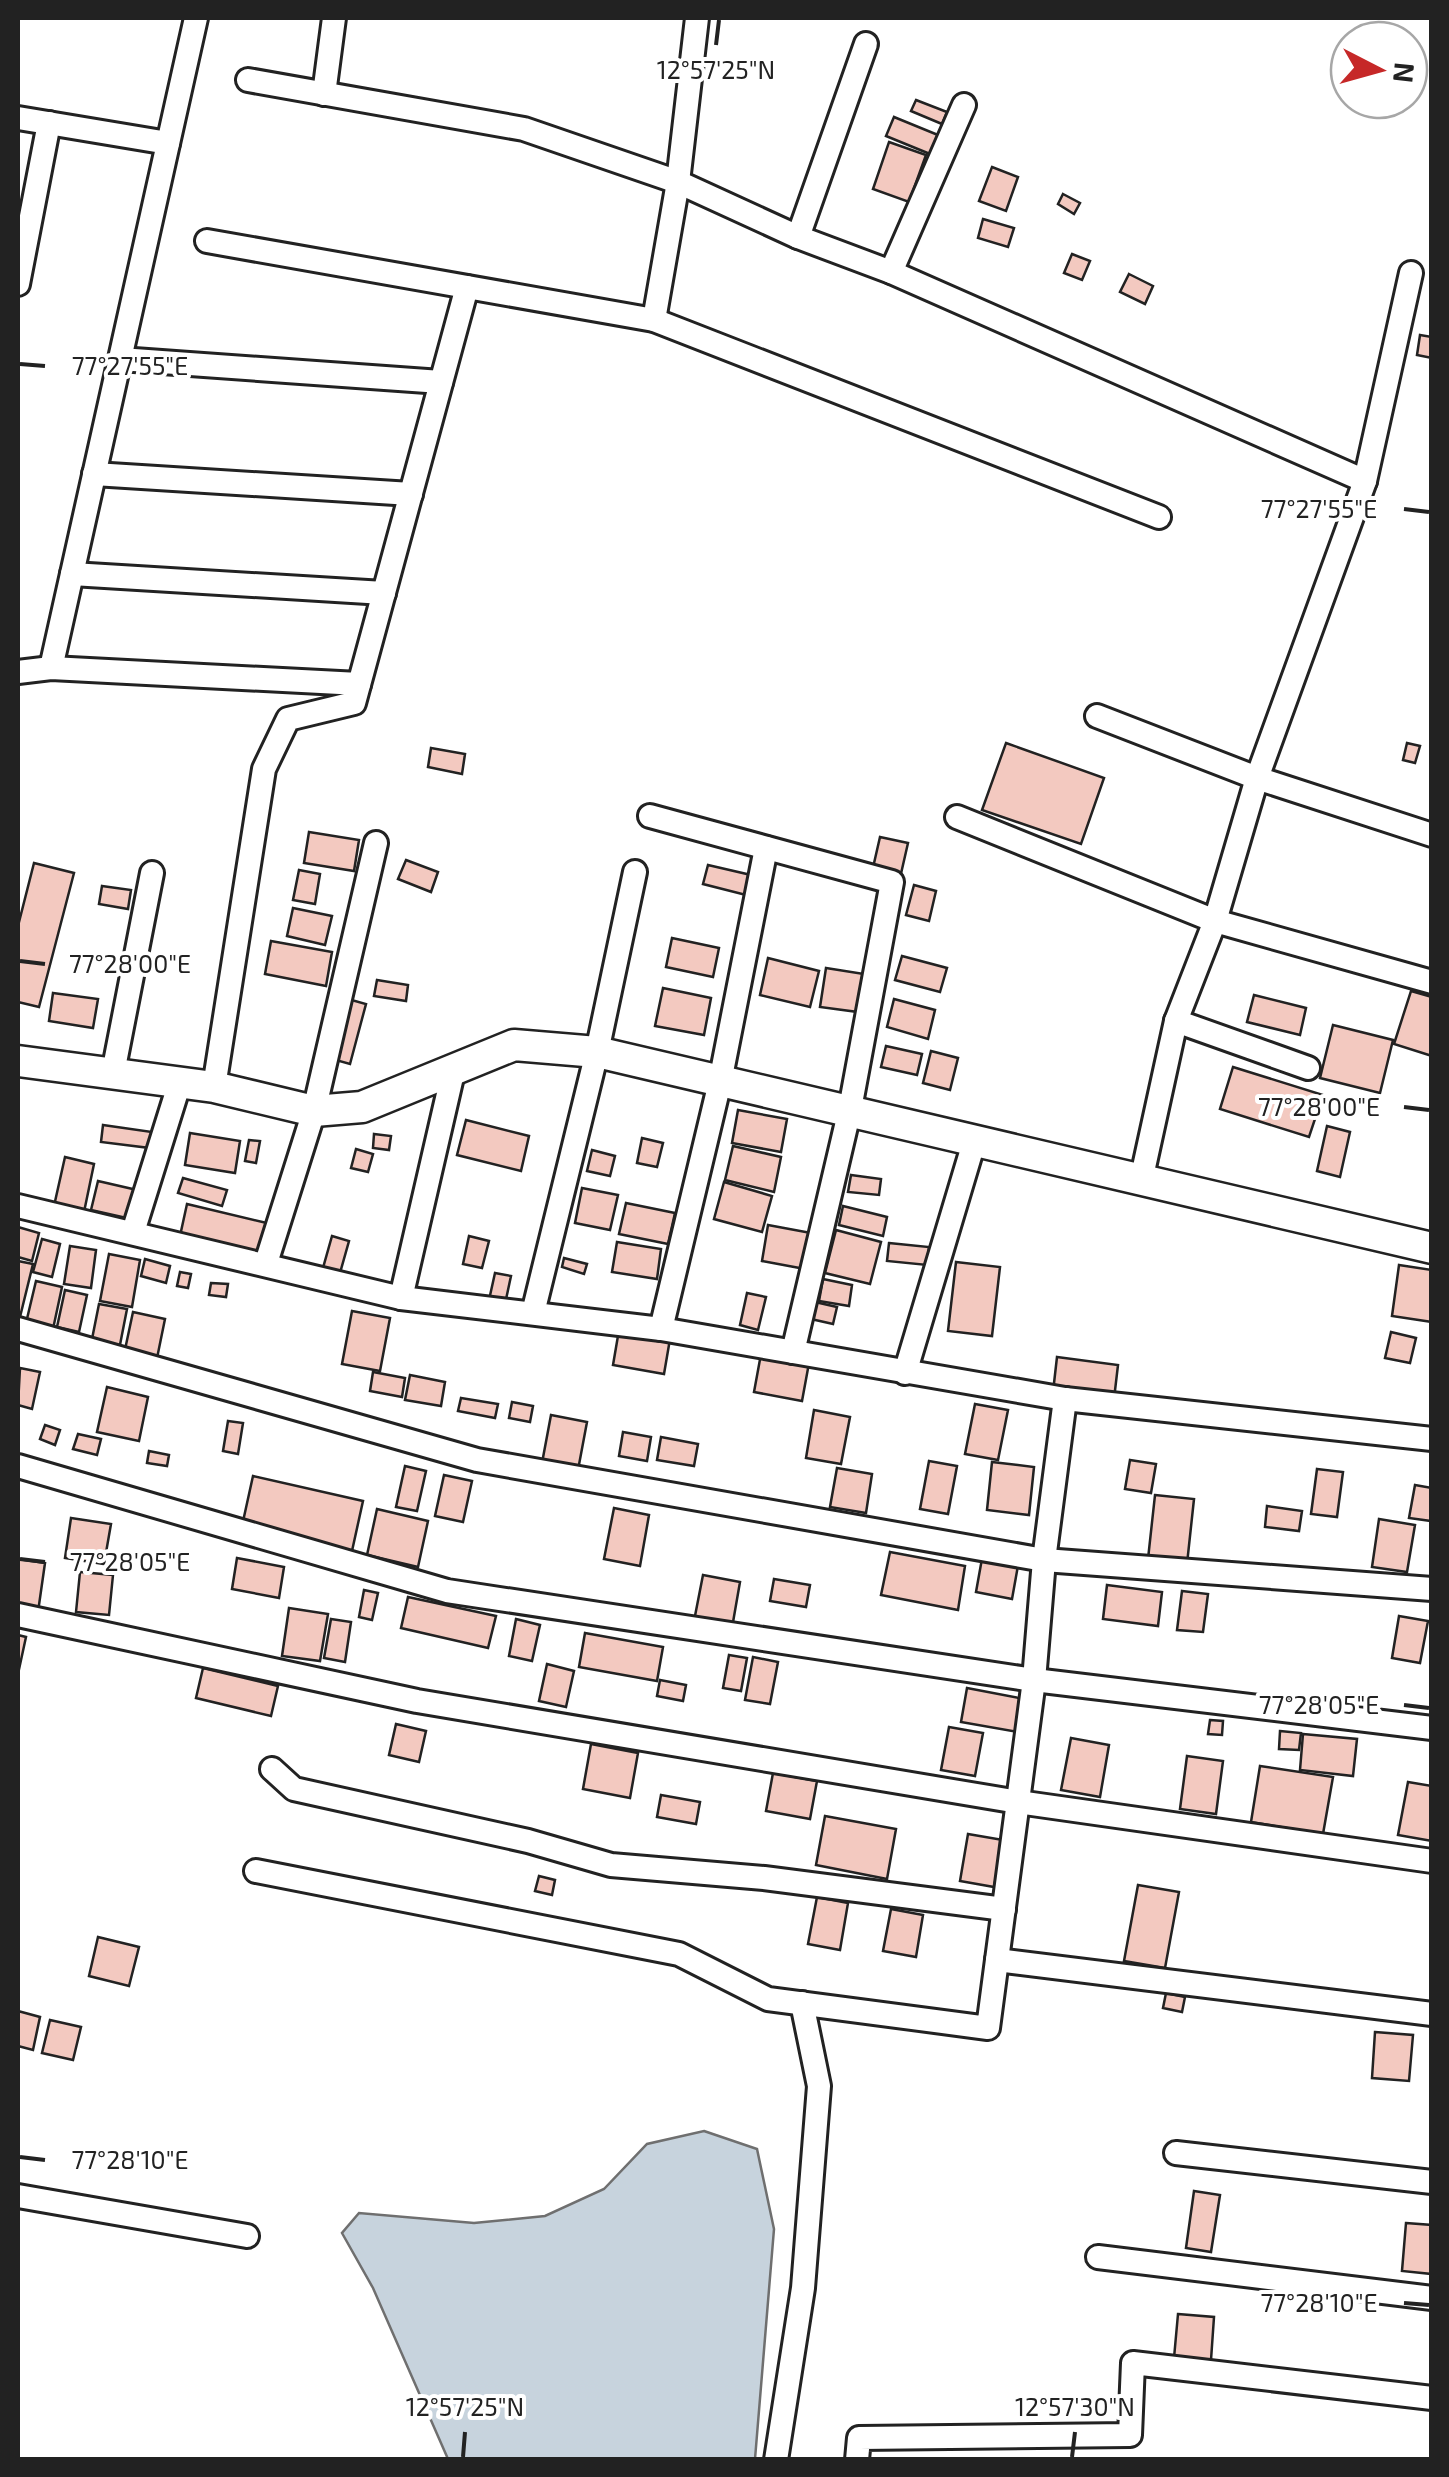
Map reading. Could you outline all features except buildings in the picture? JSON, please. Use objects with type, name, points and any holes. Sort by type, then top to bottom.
[{"type":"street","points":[[51,668],[196,18]]},
{"type":"street","points":[[324,94],[334,18]]},
{"type":"street","points":[[654,320],[678,182],[697,18]]},
{"type":"street","points":[[798,236],[866,44]]},
{"type":"street","points":[[248,80],[524,130],[678,182],[1365,481]]},
{"type":"street","points":[[891,272],[964,105]]},
{"type":"street","points":[[18,118],[168,143]]},
{"type":"street","points":[[18,284],[49,124]]},
{"type":"street","points":[[207,241],[654,320],[1158,517]]},
{"type":"street","points":[[1142,1181],[1176,1021],[1215,920],[1257,778],[1365,481],[1411,273]]},
{"type":"street","points":[[214,1087],[264,770],[288,718],[354,703],[467,287]]},
{"type":"street","points":[[120,359],[442,382]]},
{"type":"street","points":[[94,474],[411,494]]},
{"type":"street","points":[[72,574],[384,594]]},
{"type":"street","points":[[18,672],[51,668],[359,684]]},
{"type":"street","points":[[1097,716],[1257,778],[1432,835]]},
{"type":"street","points":[[650,816],[892,882],[850,1109],[793,1352]]},
{"type":"street","points":[[957,817],[1215,920],[1432,982]]},
{"type":"street","points":[[266,1264],[314,1111],[376,843]]},
{"type":"street","points":[[662,1329],[720,1082],[766,848]]},
{"type":"street","points":[[533,1313],[597,1052],[635,872]]},
{"type":"street","points":[[113,1072],[152,873]]},
{"type":"street","points":[[1176,1021],[1308,1068]]},
{"type":"street","points":[[18,1061],[214,1087],[314,1111],[362,1107],[514,1045],[597,1052],[1432,1248]]},
{"type":"street","points":[[401,1298],[454,1068]]},
{"type":"street","points":[[132,1232],[179,1085]]},
{"type":"street","points":[[905,1373],[975,1139]]},
{"type":"street","points":[[18,1206],[401,1298],[662,1329],[1064,1400],[1432,1439]]},
{"type":"street","points":[[18,1329],[477,1460],[1044,1560],[1432,1589]]},
{"type":"street","points":[[256,1871],[679,1954],[768,1998],[988,2028],[1034,1680],[1064,1400]]},
{"type":"street","points":[[18,1466],[447,1591],[1034,1680],[1432,1728]]},
{"type":"street","points":[[18,1615],[418,1701],[1018,1802],[1432,1861]]},
{"type":"street","points":[[272,1769],[294,1789],[528,1841],[611,1866],[764,1878],[1004,1909]]},
{"type":"street","points":[[997,1960],[1432,2014]]},
{"type":"street","points":[[776,2460],[802,2288],[818,2086],[802,2003]]},
{"type":"street","points":[[1176,2152],[1432,2182]]},
{"type":"street","points":[[18,2196],[247,2236]]},
{"type":"street","points":[[1098,2257],[1432,2298]]},
{"type":"street","points":[[857,2460],[859,2438],[1130,2435],[1133,2363],[1432,2398]]},
{"type":"shaded area","points":[[704,2131],[757,2149],[774,2229],[755,2459],[448,2459],[373,2288],[342,2233],[359,2213],[474,2223],[545,2216],[604,2189],[647,2144]]}]
